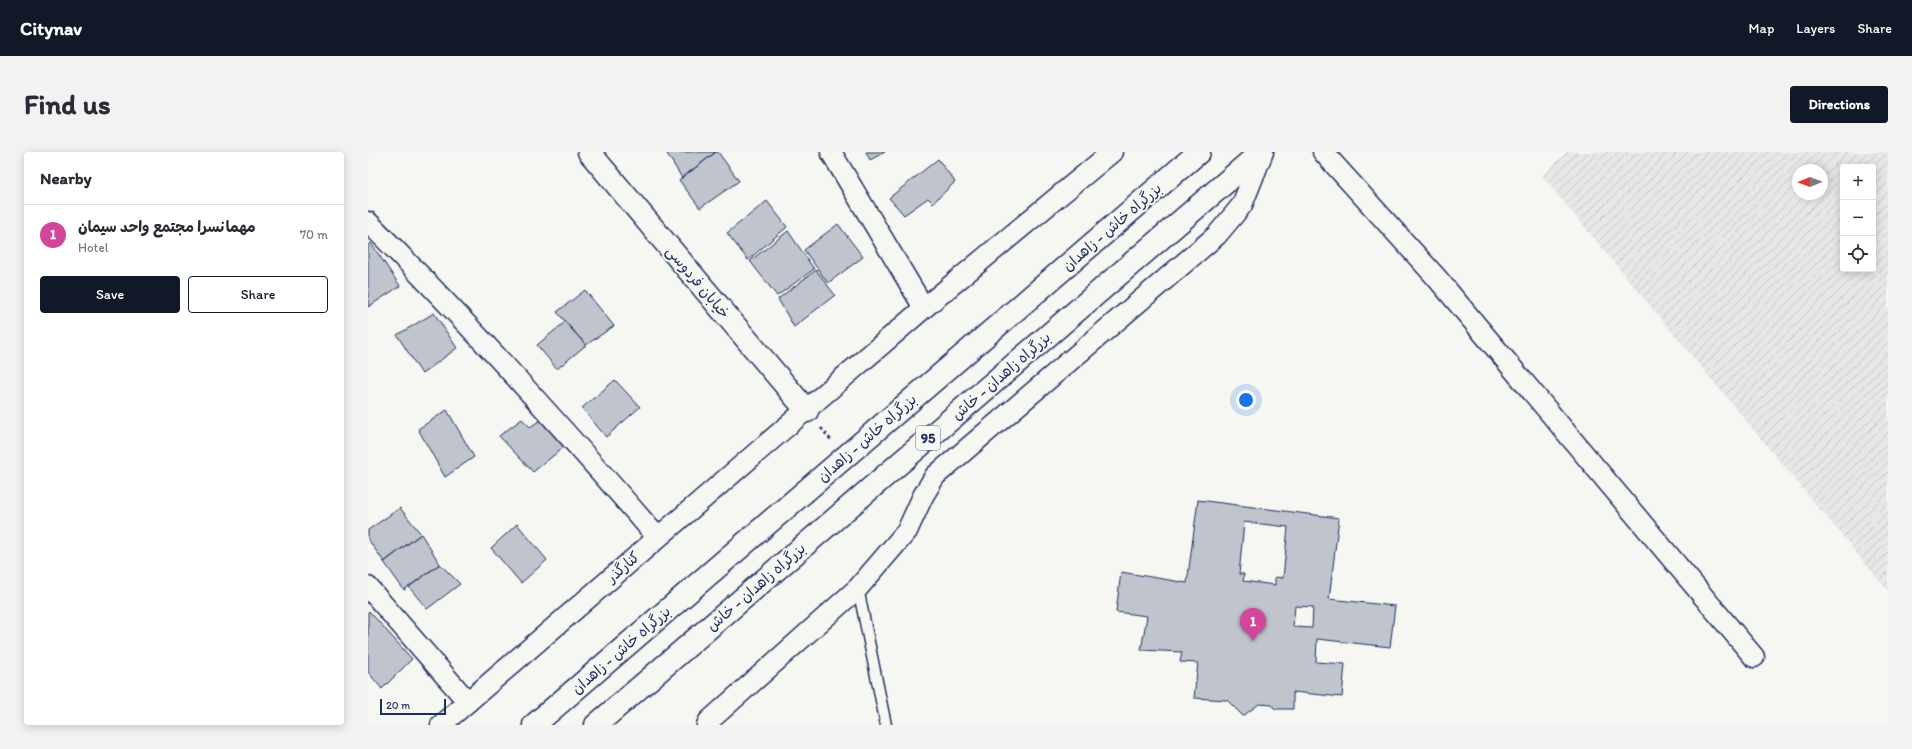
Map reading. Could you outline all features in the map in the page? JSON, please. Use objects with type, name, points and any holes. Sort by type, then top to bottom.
[{"type":"main road","name":"خیابان فردوسی","points":[[589,152],[807,411]]},
{"type":"main road","name":"بزرگراه خاش - زاهدان","points":[[534,725],[1199,152]]},
{"type":"main road","name":"بزرگراه زاهدان - خاش","points":[[596,725],[1262,152]]},
{"type":"street","points":[[831,152],[924,308]]},
{"type":"street","name":"کنارگذر","points":[[440,725],[656,537],[807,411],[924,308],[1112,152]]},
{"type":"street","points":[[707,725],[709,721],[858,588],[907,531],[923,496],[936,476],[1217,235],[1242,205],[1262,152]]},
{"type":"street","points":[[1323,152],[1436,277],[1754,657]]},
{"type":"street","points":[[368,222],[417,271],[568,434],[656,537]]},
{"type":"street","points":[[368,587],[468,702]]},
{"type":"lane","points":[[858,588],[886,725]]},
{"type":"shaded area","points":[[1567,152],[1888,152],[1888,591],[1542,176]]},
{"type":"building","points":[[666,152],[716,152],[682,178]]},
{"type":"building","points":[[718,152],[739,181],[700,208],[679,180]]},
{"type":"building","points":[[866,152],[885,152],[870,160]]},
{"type":"building","points":[[938,159],[955,182],[933,203],[928,198],[904,215],[889,198]]},
{"type":"building","points":[[767,201],[787,227],[748,260],[727,233]]},
{"type":"building","points":[[838,224],[863,257],[828,283],[804,250]]},
{"type":"building","points":[[788,231],[814,269],[777,296],[750,261]]},
{"type":"building","points":[[371,243],[400,286],[368,307],[368,245]]},
{"type":"building","points":[[816,270],[835,295],[794,327],[778,299]]},
{"type":"building","points":[[585,290],[614,326],[586,345],[557,312]]},
{"type":"building","points":[[434,313],[457,348],[422,374],[397,335]]},
{"type":"building","points":[[565,322],[586,345],[557,369],[537,345]]},
{"type":"building","points":[[615,380],[640,407],[606,437],[582,408]]},
{"type":"building","points":[[447,410],[474,457],[445,477],[418,429]]},
{"type":"building","points":[[522,419],[530,427],[542,419],[564,447],[533,472],[499,436]]},
{"type":"building","points":[[1198,500],[1339,518],[1329,599],[1395,606],[1390,647],[1317,639],[1316,662],[1345,664],[1342,697],[1293,692],[1293,709],[1275,709],[1272,705],[1259,704],[1243,716],[1227,700],[1194,698],[1198,663],[1180,662],[1182,652],[1141,650],[1147,616],[1116,612],[1121,572],[1187,583]],"holes":[[[1244,522],[1288,527],[1283,578],[1275,577],[1275,585],[1243,581],[1244,574],[1239,574]],[[1295,606],[1313,607],[1312,628],[1293,627]]]},
{"type":"building","points":[[400,508],[421,534],[384,562],[368,539],[368,530]]},
{"type":"building","points":[[517,524],[547,560],[521,583],[491,548]]},
{"type":"building","points":[[421,534],[440,564],[404,590],[384,562]]},
{"type":"building","points":[[440,564],[460,584],[427,609],[409,587]]},
{"type":"building","points":[[369,611],[412,659],[382,689],[368,672]]},
{"type":"place","name":"مهمانسرا مجتمع واحد سیمان","points":[[1253,641]]}]
